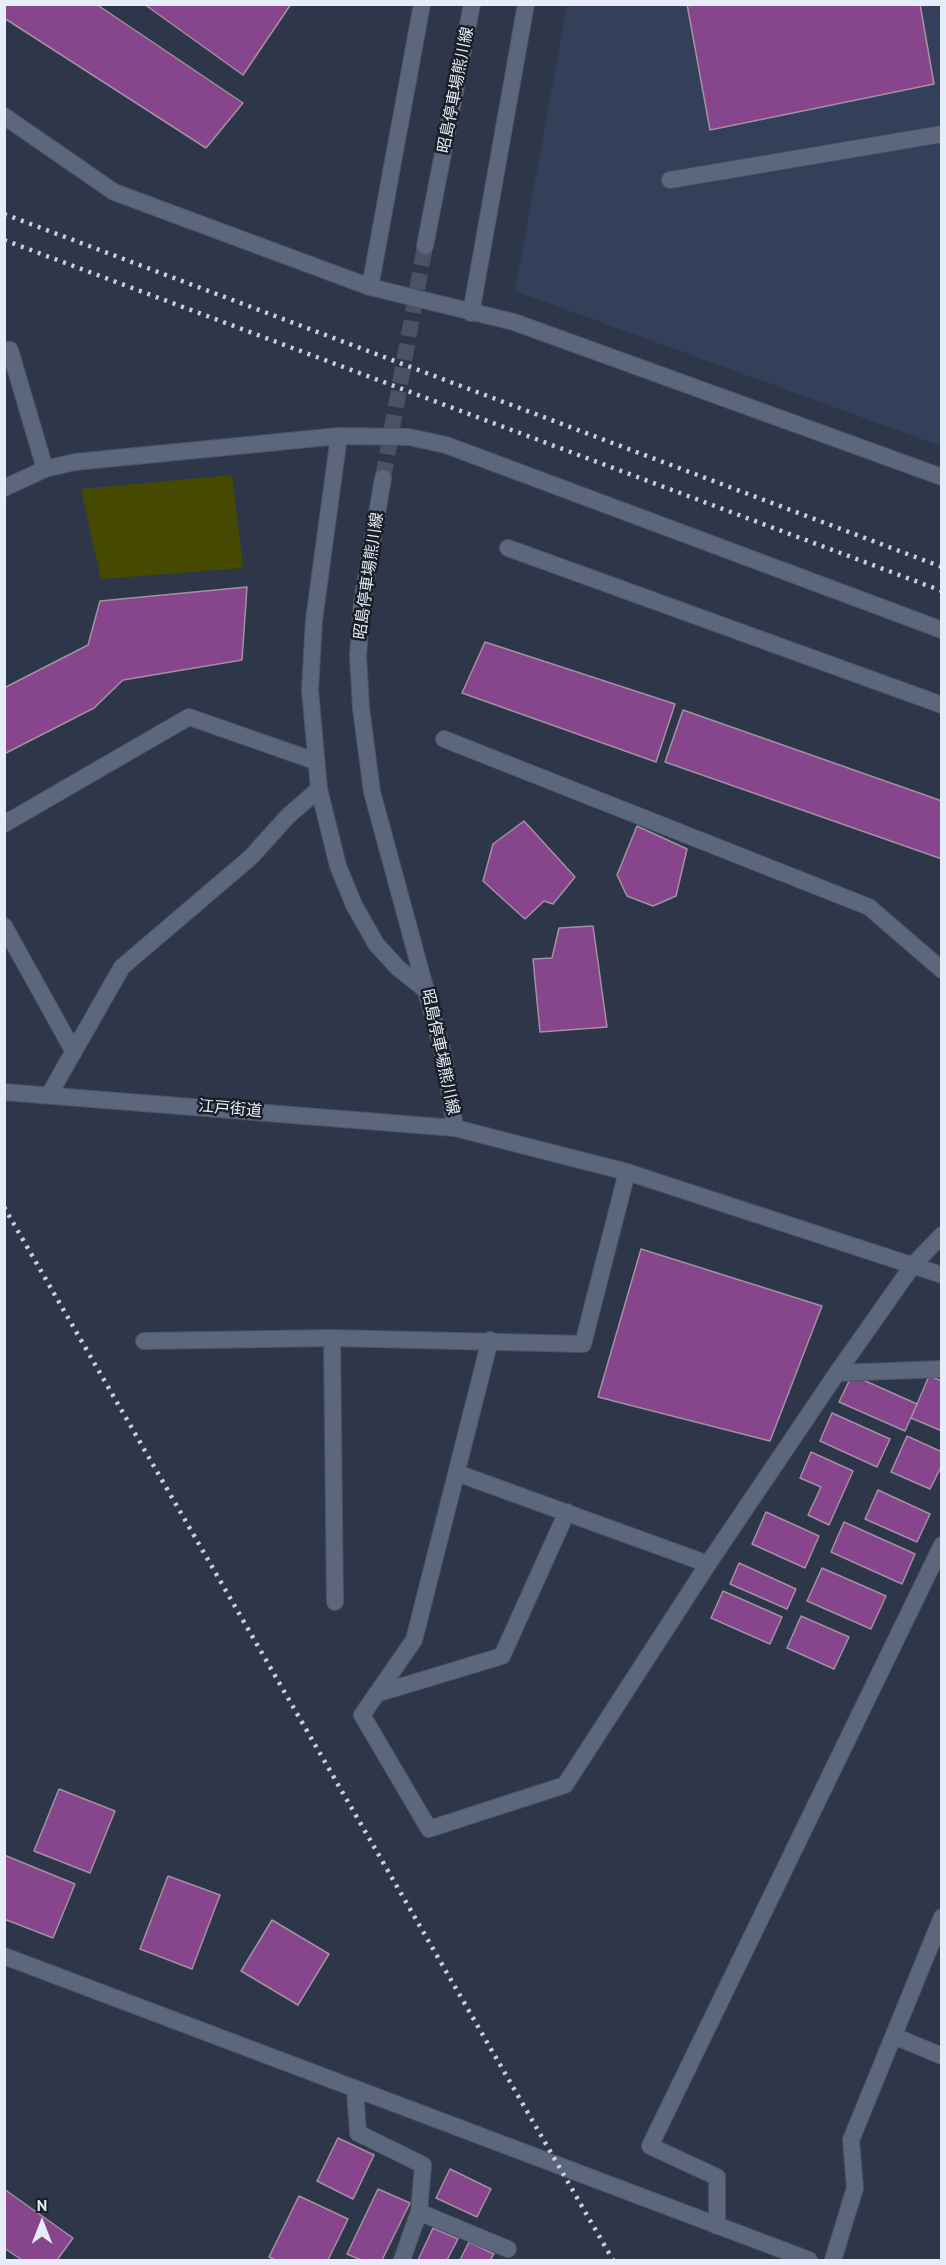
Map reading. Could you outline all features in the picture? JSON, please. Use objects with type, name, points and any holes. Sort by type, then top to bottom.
[{"type":"street","points":[[370,287],[422,4]]},
{"type":"street","name":"昭島停車場熊川線","points":[[425,246],[472,4]]},
{"type":"street","points":[[471,313],[526,4]]},
{"type":"street","points":[[4,116],[114,192],[370,287],[514,322],[942,477]]},
{"type":"street","points":[[670,180],[942,134]]},
{"type":"street","points":[[10,350],[45,469]]},
{"type":"street","points":[[339,436],[314,620],[310,690],[319,789],[339,866],[360,915],[376,944],[398,968],[428,991]]},
{"type":"street","points":[[4,488],[45,469],[75,462],[339,436],[409,437],[446,445],[942,630]]},
{"type":"street","name":"昭島停車場熊川線","points":[[383,478],[362,602],[358,656],[361,708],[372,792],[428,991],[444,1057],[455,1128],[627,1172],[942,1275]]},
{"type":"street","points":[[508,548],[942,705]]},
{"type":"street","points":[[4,824],[189,717],[315,761]]},
{"type":"street","points":[[444,739],[869,907],[942,970]]},
{"type":"street","points":[[50,1093],[122,967],[251,857],[288,816],[319,789]]},
{"type":"street","points":[[4,926],[74,1052]]},
{"type":"street","name":"江戸街道","points":[[4,1092],[50,1093],[455,1128]]},
{"type":"street","points":[[144,1341],[332,1338],[583,1344],[627,1172]]},
{"type":"street","points":[[490,1340],[414,1640],[362,1715],[429,1829],[565,1785],[708,1564],[837,1373],[913,1265],[942,1235]]},
{"type":"street","points":[[332,1338],[336,1602]]},
{"type":"street","points":[[837,1373],[942,1369]]},
{"type":"street","points":[[457,1473],[708,1564]]},
{"type":"street","points":[[376,1694],[502,1656],[567,1512]]},
{"type":"street","points":[[717,2226],[717,2177],[650,2146],[942,1545]]},
{"type":"street","points":[[833,2260],[855,2188],[851,2140],[942,1917]]},
{"type":"street","points":[[4,1956],[809,2260]]},
{"type":"street","points":[[894,2036],[942,2056]]},
{"type":"street","points":[[355,2089],[358,2133],[423,2165],[419,2212],[402,2260]]},
{"type":"street","points":[[419,2212],[508,2249]]},
{"type":"shaded area","points":[[567,5],[941,5],[941,446],[515,291]]},
{"type":"shaded area","points":[[232,475],[243,568],[101,579],[81,489]]},
{"type":"building","points":[[4,4],[96,4],[243,103],[206,148],[4,18]]},
{"type":"building","points":[[144,4],[291,4],[243,75]]},
{"type":"building","points":[[687,4],[920,4],[934,84],[710,130]]},
{"type":"building","points":[[247,587],[242,660],[123,680],[94,708],[4,754],[4,688],[88,645],[100,601]]},
{"type":"building","points":[[485,642],[675,704],[656,762],[462,693]]},
{"type":"building","points":[[683,710],[942,801],[942,859],[665,762]]},
{"type":"building","points":[[524,821],[575,877],[553,904],[544,901],[525,919],[483,881],[493,844]]},
{"type":"building","points":[[637,826],[687,849],[676,896],[653,906],[627,896],[617,875]]},
{"type":"building","points":[[593,926],[607,1027],[540,1032],[533,959],[552,958],[559,928]]},
{"type":"building","points":[[641,1249],[822,1306],[770,1441],[598,1397]]},
{"type":"building","points":[[852,1375],[917,1404],[905,1431],[839,1402]]},
{"type":"building","points":[[929,1376],[942,1381],[942,1431],[911,1418]]},
{"type":"building","points":[[832,1413],[890,1439],[877,1467],[820,1441]]},
{"type":"building","points":[[907,1436],[942,1452],[942,1465],[930,1489],[891,1472]]},
{"type":"building","points":[[811,1452],[853,1471],[829,1525],[808,1515],[821,1487],[800,1478]]},
{"type":"building","points":[[878,1490],[930,1514],[917,1542],[865,1519]]},
{"type":"building","points":[[766,1512],[819,1536],[805,1568],[752,1544]]},
{"type":"building","points":[[844,1522],[915,1554],[902,1584],[831,1552]]},
{"type":"building","points":[[739,1563],[796,1589],[787,1609],[730,1584]]},
{"type":"building","points":[[822,1568],[886,1596],[871,1629],[807,1601]]},
{"type":"building","points":[[723,1591],[782,1617],[770,1644],[711,1618]]},
{"type":"building","points":[[801,1616],[849,1637],[834,1669],[787,1648]]},
{"type":"building","points":[[59,1789],[115,1811],[90,1873],[34,1851]]},
{"type":"building","points":[[4,1855],[75,1884],[53,1938],[4,1919]]},
{"type":"building","points":[[168,1876],[220,1895],[192,1969],[140,1949]]},
{"type":"building","points":[[272,1920],[329,1954],[298,2005],[241,1971]]},
{"type":"building","points":[[338,2138],[374,2155],[353,2199],[317,2181]]},
{"type":"building","points":[[450,2169],[491,2189],[477,2217],[436,2198]]},
{"type":"building","points":[[4,2189],[73,2238],[57,2260],[22,2260],[4,2248]]},
{"type":"building","points":[[378,2189],[410,2203],[382,2260],[361,2260],[347,2254]]},
{"type":"building","points":[[299,2196],[348,2219],[328,2260],[276,2260],[269,2257]]},
{"type":"building","points":[[433,2228],[458,2239],[447,2260],[418,2260]]},
{"type":"building","points":[[469,2242],[494,2254],[490,2260],[460,2260]]},
{"type":"tunnel","points":[[383,478],[425,246]]},
{"type":"railway","points":[[4,214],[942,567]]},
{"type":"railway","points":[[4,240],[942,591]]},
{"type":"railway","points":[[4,1207],[613,2260]]}]
